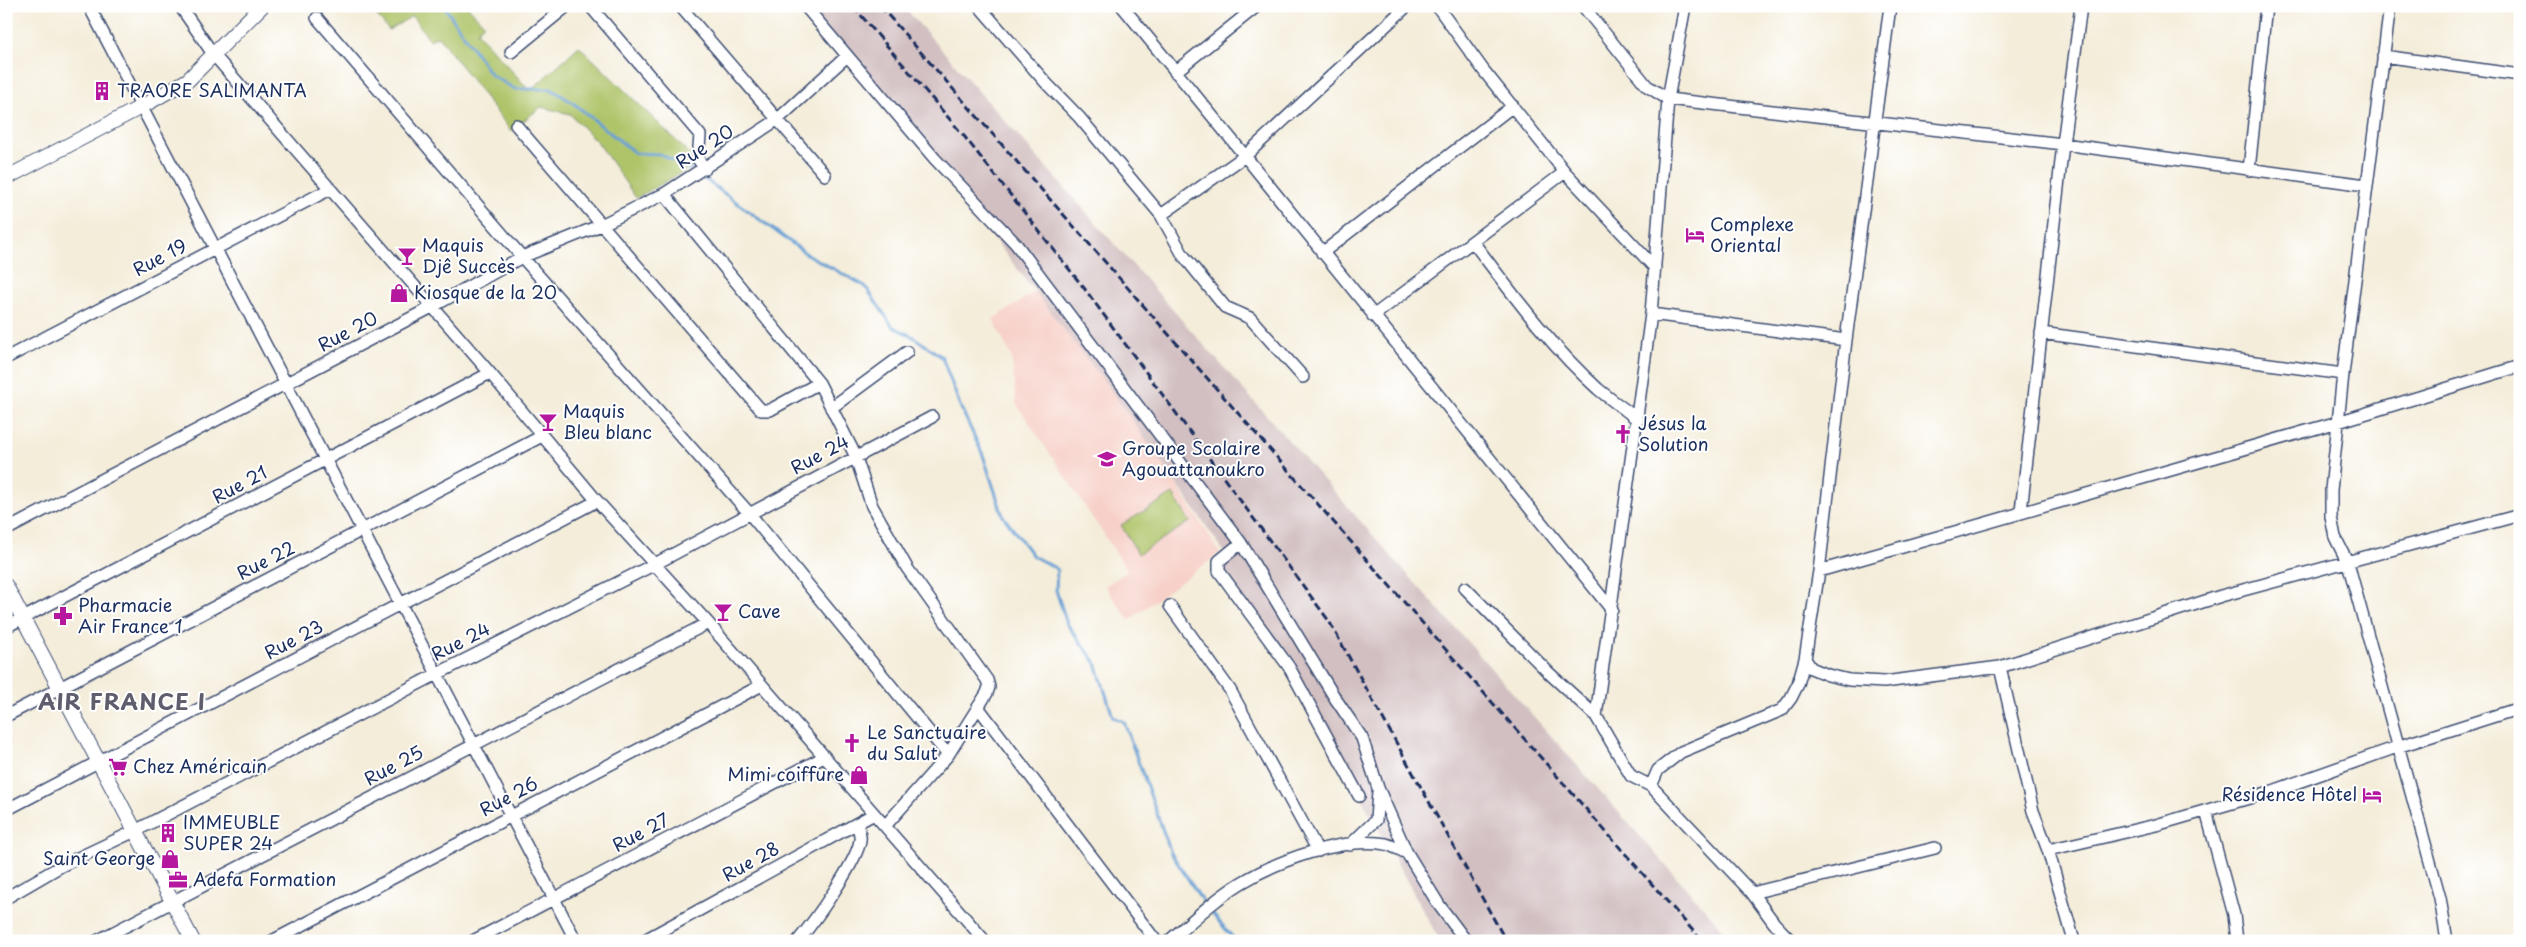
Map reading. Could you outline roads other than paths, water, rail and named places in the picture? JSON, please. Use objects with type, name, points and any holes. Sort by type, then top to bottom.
[{"type":"main road","points":[[6,178],[188,80],[262,6]]},
{"type":"main road","points":[[6,586],[194,941]]},
{"type":"street","points":[[89,6],[576,941]]},
{"type":"street","points":[[180,6],[213,54],[490,373],[597,501],[708,623],[985,941]]},
{"type":"street","points":[[510,52],[567,6]]},
{"type":"street","points":[[590,6],[700,135],[698,159],[705,169]]},
{"type":"street","points":[[680,6],[825,175]]},
{"type":"street","points":[[805,6],[935,159],[1016,244],[1241,544],[1335,698],[1362,738],[1378,788],[1407,853],[1439,905],[1466,941]]},
{"type":"street","points":[[979,6],[1047,84],[1079,116],[1161,216],[1183,255],[1225,307],[1250,318],[1303,377]]},
{"type":"street","points":[[1175,72],[1257,6]]},
{"type":"street","points":[[1161,216],[1245,156],[1407,6]]},
{"type":"street","points":[[1436,6],[1484,72],[1565,172],[1655,268]]},
{"type":"street","points":[[1583,6],[1646,86],[1668,99],[2063,144],[2366,185]]},
{"type":"street","points":[[1596,716],[1651,314],[1668,99],[1685,6]]},
{"type":"street","points":[[1652,786],[1658,770],[1681,752],[1782,710],[1798,684],[1805,659],[1819,570],[1846,340],[1890,6]]},
{"type":"street","points":[[2021,511],[2040,333],[2081,6]]},
{"type":"street","points":[[2249,170],[2266,6]]},
{"type":"street","points":[[2390,6],[2343,374],[2330,490],[2330,517],[2336,537],[2348,563],[2440,898],[2447,941]]},
{"type":"street","points":[[1124,7],[1612,610]]},
{"type":"street","points":[[317,18],[522,257],[749,513],[948,755]]},
{"type":"street","name":"Rue 20","points":[[6,530],[432,307],[522,257],[601,224],[664,194],[705,169],[777,120],[847,56]]},
{"type":"street","points":[[2383,56],[2520,75]]},
{"type":"street","points":[[1322,253],[1513,106]]},
{"type":"street","points":[[516,125],[761,410],[770,410],[819,383]]},
{"type":"street","points":[[1373,316],[1565,172]]},
{"type":"street","name":"Rue 19","points":[[6,358],[330,189]]},
{"type":"street","points":[[664,194],[819,383],[855,456],[872,506],[907,568],[987,680],[989,687],[948,755],[885,826]]},
{"type":"street","points":[[1473,242],[1517,300],[1562,353],[1599,389],[1638,420]]},
{"type":"street","points":[[1651,314],[1846,340]]},
{"type":"street","points":[[2040,333],[2343,374]]},
{"type":"street","points":[[831,408],[907,352]]},
{"type":"street","points":[[1819,570],[2338,422],[2520,366]]},
{"type":"street","name":"Rue 21","points":[[6,627],[490,373]]},
{"type":"street","name":"Rue 24","points":[[6,898],[51,872],[135,831],[437,674],[654,565],[855,456],[932,417]]},
{"type":"street","name":"Rue 22","points":[[6,716],[542,436]]},
{"type":"street","name":"Rue 23","points":[[6,810],[597,501]]},
{"type":"street","points":[[1805,659],[1811,668],[1828,675],[1849,680],[1884,682],[2000,667],[2221,596],[2520,515]]},
{"type":"street","points":[[1241,544],[1219,561],[1222,576],[1289,667],[1359,796]]},
{"type":"street","points":[[1465,588],[1548,673],[1596,716],[1631,776],[1652,786],[1752,893],[1774,923],[1791,941]]},
{"type":"street","points":[[1170,606],[1230,690],[1318,851]]},
{"type":"street","name":"Rue 25","points":[[96,941],[708,623]]},
{"type":"street","points":[[2000,667],[2033,811],[2048,850],[2074,941]]},
{"type":"street","name":"Rue 26","points":[[272,941],[762,685]]},
{"type":"street","points":[[978,708],[1156,941]]},
{"type":"street","points":[[2048,850],[2156,825],[2270,792],[2397,747],[2520,708]]},
{"type":"street","name":"Rue 27","points":[[473,941],[824,757]]},
{"type":"street","points":[[1350,845],[1376,820],[1378,788]]},
{"type":"street","points":[[2206,811],[2234,915],[2237,941]]},
{"type":"street","name":"Rue 28","points":[[643,941],[874,814]]},
{"type":"street","points":[[798,941],[818,917],[858,850],[860,835],[857,825]]},
{"type":"street","points":[[1169,941],[1239,884],[1264,871],[1318,851],[1364,842],[1388,844],[1407,853]]},
{"type":"street","points":[[1752,893],[1935,848]]},
{"type":"waterway","points":[[444,6],[491,75],[515,89],[551,89],[572,102],[635,153],[660,154],[691,170]]},
{"type":"waterway","points":[[702,177],[808,255],[865,286],[893,327],[912,336],[942,357],[961,408],[983,455],[1003,516],[1033,556],[1057,569],[1056,590],[1067,624],[1096,663],[1113,717],[1124,722],[1171,853],[1205,905]]},
{"type":"waterway","points":[[1209,910],[1236,941]]},
{"type":"railway","points":[[853,6],[964,136],[1084,288],[1329,621],[1506,941]]},
{"type":"railway","points":[[880,6],[1702,941]]},
{"type":"place","name":"TRAORE SALIMANTA","points":[[102,91]]},
{"type":"place","name":"Complexe Oriental","points":[[1695,235]]},
{"type":"place","name":"Maquis Djê Succès","points":[[407,256]]},
{"type":"place","name":"Kiosque de la 20","points":[[399,293]]},
{"type":"place","name":"Maquis Bleu blanc","points":[[548,422]]},
{"type":"place","name":"Jésus la Solution","points":[[1623,434]]},
{"type":"place","name":"Groupe Scolaire Agouattanoukro","points":[[1107,459]]},
{"type":"place","name":"Cave","points":[[723,612]]},
{"type":"place","name":"Pharmacie Air France 1","points":[[63,616]]},
{"type":"place","name":"Le Sanctuaire du Salut","points":[[852,743]]},
{"type":"place","name":"Chez Américain","points":[[118,767]]},
{"type":"place","name":"Mimi coiffure","points":[[859,775]]},
{"type":"place","name":"Résidence Hôtel","points":[[2372,795]]},
{"type":"place","name":"IMMEUBLE SUPER 24","points":[[168,833]]},
{"type":"place","name":"Saint George","points":[[170,859]]},
{"type":"place","name":"Adefa Formation","points":[[178,880]]},
{"type":"district","name":"AIR FRANCE I","points":[[122,702]]}]
